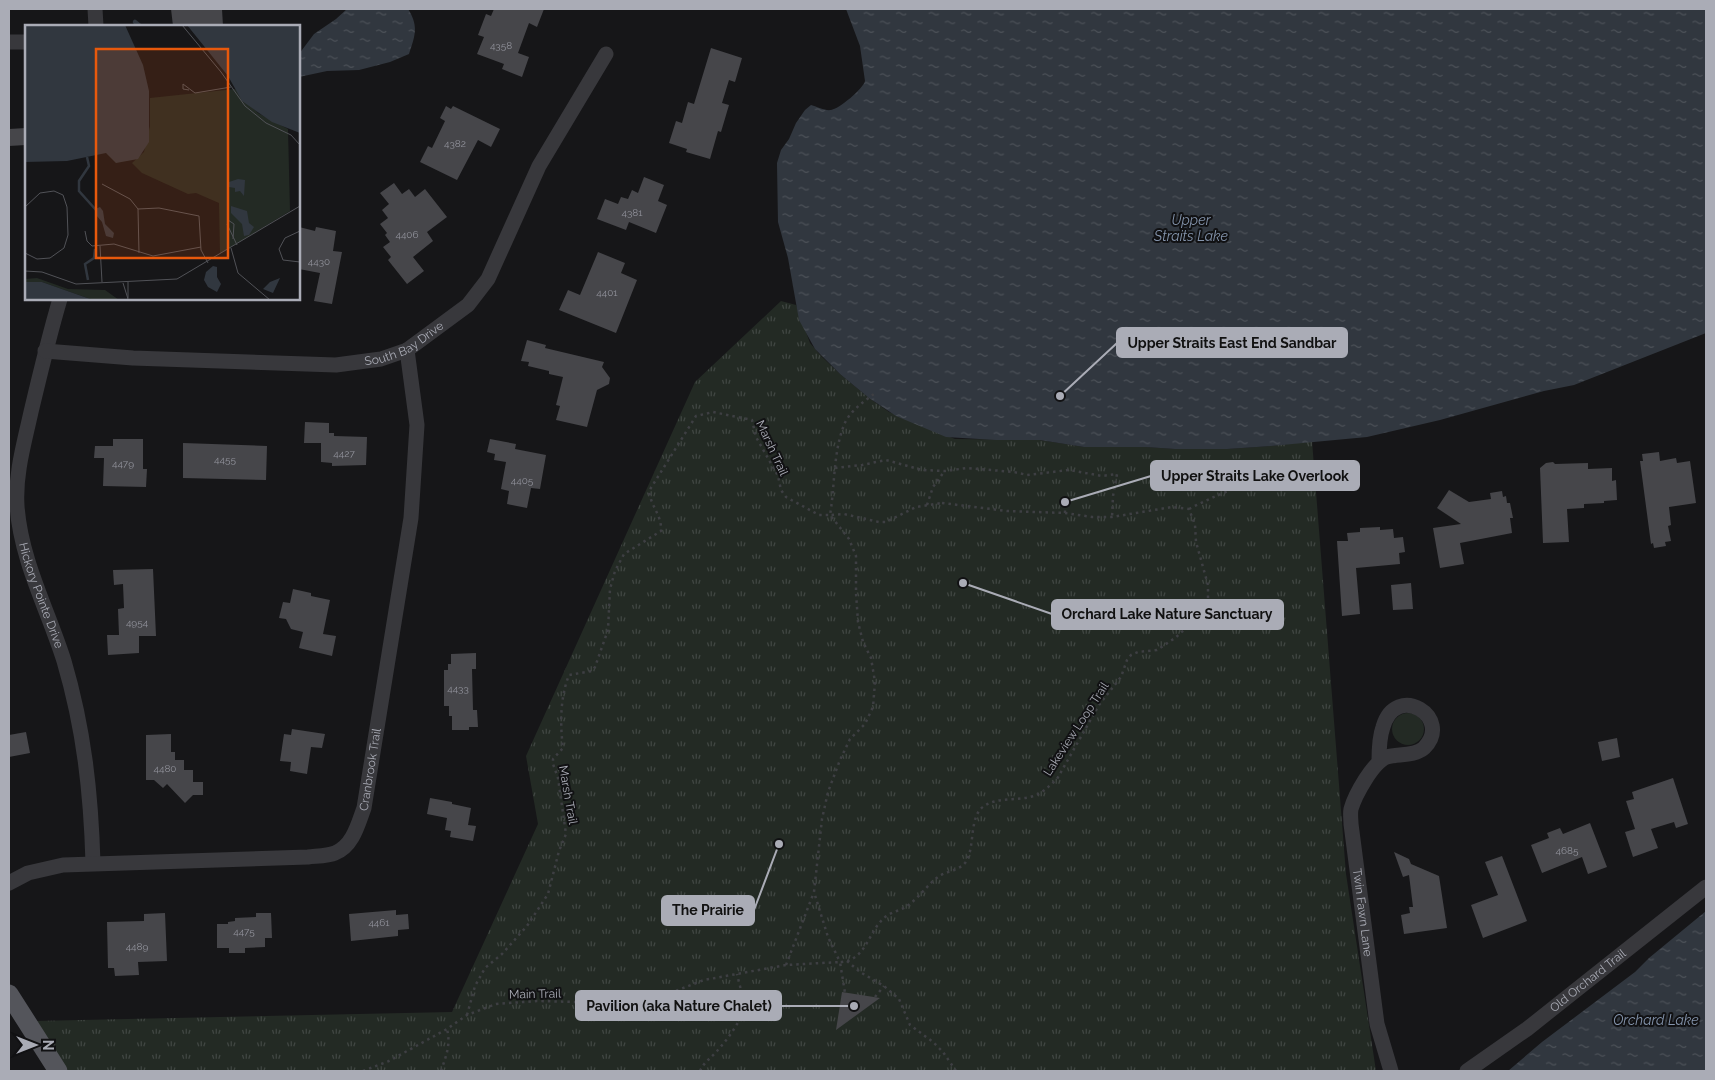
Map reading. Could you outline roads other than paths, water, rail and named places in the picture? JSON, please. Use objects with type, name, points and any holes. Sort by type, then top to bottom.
[{"type":"main road","points":[[9,994],[58,1071]]},
{"type":"street","points":[[96,9],[96,25]]},
{"type":"street","points":[[9,42],[25,42]]},
{"type":"street","name":"South Bay Drive","points":[[45,351],[133,358],[336,365],[380,359],[407,350],[468,305],[488,279],[539,166],[606,54]]},
{"type":"street","name":"Hickory Pointe Drive","points":[[60,300],[45,351],[18,472],[17,506],[22,536],[32,574],[64,661],[84,745],[91,804],[93,863]]},
{"type":"street","name":"Cranbrook Trail","points":[[9,883],[28,873],[63,865],[308,857],[335,853],[347,845],[354,835],[364,808],[411,518],[417,425],[407,350]]},
{"type":"street","name":"Twin Fawn Lane","points":[[1379,761],[1361,787],[1355,800],[1351,810],[1351,824],[1377,1024],[1391,1071]]},
{"type":"street","name":"Old Orchard Trail","points":[[1467,1071],[1527,1029],[1706,887]]},
{"type":"water","points":[[347,9],[408,9],[415,26],[409,54],[390,62],[359,70],[327,71],[300,77],[300,53],[314,34]]},
{"type":"water","name":"Upper Straits Lake","points":[[846,9],[1706,9],[1706,333],[1574,385],[1367,437],[1227,449],[1175,449],[1084,447],[1040,440],[946,437],[896,416],[869,398],[840,374],[815,349],[799,320],[788,258],[778,222],[777,163],[781,150],[805,110],[811,105],[826,110],[835,109],[855,93],[865,81],[860,46]]},
{"type":"water","name":"Orchard Lake","points":[[1706,911],[1706,1071],[1508,1071],[1542,1042],[1635,972]]},
{"type":"waterway","points":[[135,22],[139,25]]},
{"type":"place","name":"Upper Straits East End Sandbar","points":[[1060,396]]},
{"type":"place","name":"Upper Straits Lake Overlook","points":[[1065,502]]},
{"type":"place","name":"Orchard Lake Nature Sanctuary","points":[[963,583]]},
{"type":"place","name":"The Prairie","points":[[779,844]]},
{"type":"place","name":"Pavilion (aka Nature Chalet)","points":[[854,1006]]}]
